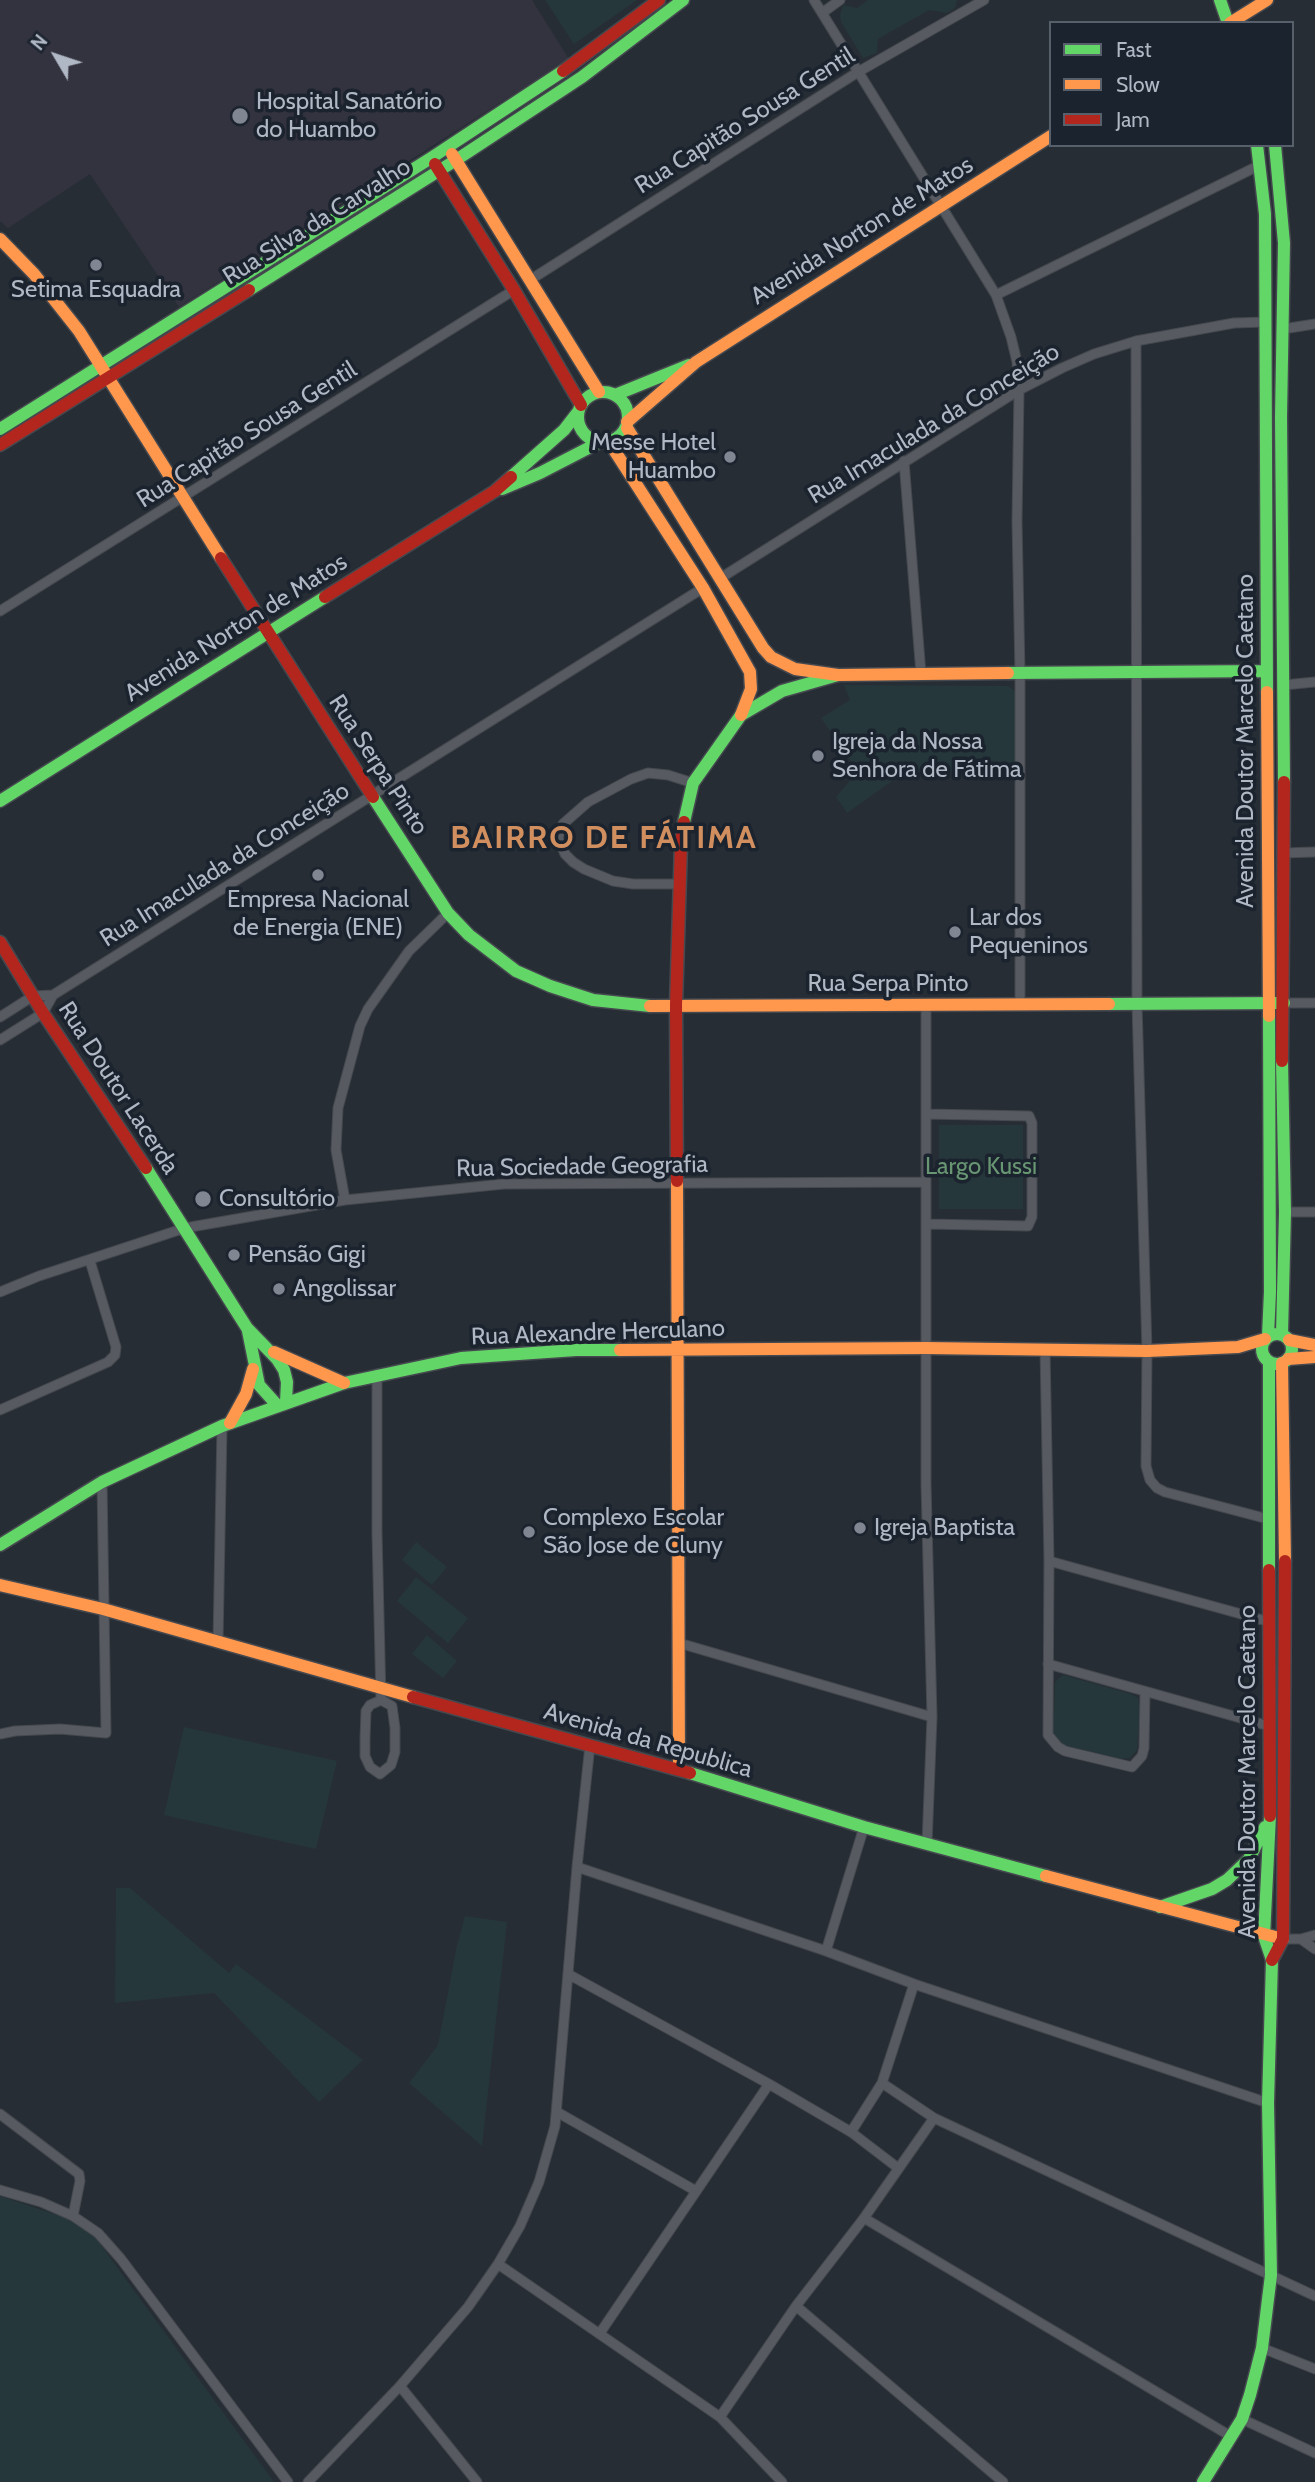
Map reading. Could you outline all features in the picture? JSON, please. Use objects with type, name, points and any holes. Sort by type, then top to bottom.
[{"type":"street","name":"Rua Silva da Carvalho","points":[[0,429],[448,147],[659,0]]},
{"type":"street","name":"Rua Silva da Carvalho","points":[[0,445],[456,160],[582,77],[683,0]]},
{"type":"street","points":[[814,0],[996,295],[1017,362],[1020,1004]]},
{"type":"street","points":[[822,13],[840,0]]},
{"type":"street","name":"Rua Capitão Sousa Gentil","points":[[530,280],[858,72],[972,3],[984,0]]},
{"type":"street","points":[[1220,0],[1228,21]]},
{"type":"street","points":[[1232,21],[1253,4],[1267,0]]},
{"type":"street","points":[[621,29],[629,42]]},
{"type":"street","name":"Avenida Norton de Matos","points":[[627,425],[696,362],[1049,137]]},
{"type":"street","points":[[448,147],[599,392]]},
{"type":"street","name":"Avenida Doutor Marcelo Caetano","points":[[1257,147],[1265,214],[1270,1292],[1266,1338],[1261,1350],[1276,1361]]},
{"type":"street","name":"Avenida Doutor Marcelo Caetano","points":[[1275,147],[1283,243],[1282,1083],[1286,1212],[1285,1337],[1292,1350],[1276,1361]]},
{"type":"street","points":[[431,158],[514,290],[579,408],[578,423],[582,432],[590,439],[604,442],[703,588],[750,672],[751,689],[741,715],[693,783],[684,821],[676,1005],[679,1769]]},
{"type":"street","points":[[996,295],[1260,165]]},
{"type":"street","name":"Rua Serpa Pinto","points":[[0,239],[34,274],[71,321],[448,913],[469,935],[516,971],[550,986],[614,1004],[1284,1003]]},
{"type":"street","points":[[252,271],[260,283]]},
{"type":"street","name":"Rua Capitão Sousa Gentil","points":[[0,611],[514,290]]},
{"type":"street","name":"Rua Imaculada da Conceição","points":[[719,579],[1019,390],[1094,354],[1136,341],[1234,323],[1265,322]]},
{"type":"street","points":[[1283,329],[1315,324]]},
{"type":"street","points":[[165,326],[173,339]]},
{"type":"street","points":[[1136,341],[1137,1004],[1147,1351],[1146,1466],[1150,1480],[1165,1492],[1268,1519]]},
{"type":"street","name":"Avenida Norton de Matos","points":[[615,395],[696,362]]},
{"type":"street","points":[[579,408],[592,394],[599,392],[615,395],[627,409],[627,425],[763,648],[771,657],[795,669],[838,675],[1266,671]]},
{"type":"street","name":"Avenida Norton de Matos","points":[[0,801],[495,491],[564,430],[579,408]]},
{"type":"street","points":[[21,416],[29,428]]},
{"type":"street","points":[[604,442],[627,425]]},
{"type":"street","name":"Avenida Norton de Matos","points":[[495,491],[604,442]]},
{"type":"street","points":[[904,461],[920,674]]},
{"type":"street","name":"Rua Imaculada da Conceição","points":[[0,1040],[43,1013],[53,995],[703,588]]},
{"type":"street","points":[[741,715],[782,691],[838,675]]},
{"type":"street","points":[[1284,685],[1315,682]]},
{"type":"street","points":[[680,884],[633,884],[613,881],[573,862],[565,854],[558,838],[563,824],[588,802],[631,779],[648,773],[668,775],[693,783]]},
{"type":"street","points":[[1283,853],[1315,852]]},
{"type":"street","points":[[345,1200],[336,1150],[338,1108],[360,1026],[368,1009],[409,951],[448,913]]},
{"type":"street","name":"Rua Doutor Lacerda","points":[[0,942],[247,1328],[284,1370],[287,1382],[282,1404],[259,1385],[247,1328]]},
{"type":"street","name":"Rua Imaculada da Conceição","points":[[0,1017],[33,996],[53,995]]},
{"type":"street","points":[[1284,1003],[1315,1003]]},
{"type":"street","points":[[926,1005],[925,1348],[927,1581],[932,1717],[927,1844]]},
{"type":"street","points":[[926,1114],[1029,1116],[1032,1123],[1032,1217],[1028,1226],[927,1224]]},
{"type":"street","name":"Rua Sociedade Geografia","points":[[0,1292],[39,1276],[185,1228],[345,1200],[504,1184],[926,1182]]},
{"type":"street","points":[[1286,1212],[1315,1212]]},
{"type":"street","points":[[0,1410],[108,1362],[115,1355],[116,1347],[90,1261]]},
{"type":"street","points":[[1266,1338],[1276,1333],[1315,1345]]},
{"type":"street","name":"Rua Alexandre Herculano","points":[[0,1545],[102,1482],[226,1424],[344,1383],[461,1358],[677,1350],[925,1348],[1147,1351],[1238,1348],[1266,1338]]},
{"type":"street","points":[[265,1348],[344,1383]]},
{"type":"street","name":"Rua Alexandre Herculano","points":[[1238,1348],[1276,1361]]},
{"type":"street","points":[[1045,1349],[1049,1561],[1048,1735],[1065,1751],[1132,1766],[1142,1756],[1144,1748],[1145,1692]]},
{"type":"street","points":[[1276,1361],[1315,1357]]},
{"type":"street","points":[[218,1643],[226,1424],[250,1385],[254,1359]]},
{"type":"street","name":"Avenida Doutor Marcelo Caetano","points":[[1272,1960],[1264,1936],[1270,1817],[1268,1519],[1276,1361]]},
{"type":"street","name":"Avenida Doutor Marcelo Caetano","points":[[1272,1960],[1283,1939],[1286,1646],[1276,1361]]},
{"type":"street","points":[[377,1374],[377,1533],[382,1694],[392,1706],[396,1728],[395,1752],[391,1765],[380,1774],[370,1766],[365,1756],[365,1738],[366,1711],[382,1694]]},
{"type":"street","points":[[0,1734],[60,1729],[106,1733],[102,1482]]},
{"type":"street","points":[[1049,1561],[1270,1622]]},
{"type":"street","name":"Avenida da Republica","points":[[0,1585],[103,1609],[382,1694],[679,1769],[864,1827],[1283,1939]]},
{"type":"street","points":[[679,1643],[932,1717]]},
{"type":"street","points":[[1048,1664],[1269,1726]]},
{"type":"street","points":[[309,2482],[400,2386],[468,2307],[520,2226],[539,2182],[555,2126],[590,1745]]},
{"type":"street","points":[[1160,1907],[1212,1889],[1227,1880],[1249,1859],[1270,1817]]},
{"type":"street","points":[[826,1951],[864,1827]]},
{"type":"street","points":[[577,1867],[1268,2103]]},
{"type":"street","points":[[1283,1939],[1301,1939],[1315,1935]]},
{"type":"street","points":[[1301,1939],[1315,1949]]},
{"type":"street","points":[[1203,2482],[1242,2418],[1262,2348],[1271,2275],[1268,2103],[1272,1960]]},
{"type":"street","points":[[568,1974],[851,2132],[898,2168]]},
{"type":"street","points":[[851,2132],[882,2083],[914,1984]]},
{"type":"street","points":[[882,2083],[934,2119],[1315,2296]]},
{"type":"street","points":[[600,2333],[769,2084]]},
{"type":"street","points":[[556,2112],[696,2191]]},
{"type":"street","points":[[0,2113],[79,2174],[73,2216]]},
{"type":"street","points":[[720,2417],[796,2306],[934,2119]]},
{"type":"street","points":[[0,2190],[41,2202],[73,2216],[98,2233],[121,2259],[288,2482]]},
{"type":"street","points":[[863,2218],[1231,2437]]},
{"type":"street","points":[[498,2264],[720,2417],[782,2482]]},
{"type":"street","points":[[796,2306],[1003,2482]]},
{"type":"street","points":[[1262,2348],[1315,2369]]},
{"type":"street","points":[[400,2386],[477,2482]]},
{"type":"street","points":[[1242,2418],[1315,2454]]},
{"type":"shaded area","name":"Hospital Sanatório do Huambo","points":[[0,0],[532,0],[569,59],[179,307],[90,174],[8,228],[0,221]]},
{"type":"green space","points":[[545,0],[637,0],[574,44]]},
{"type":"green space","points":[[868,0],[957,0],[955,8],[947,13],[929,10],[878,39],[877,53],[863,58],[841,22],[840,15],[843,5],[857,8]]},
{"type":"green space","points":[[844,685],[1008,686],[1015,691],[1015,773],[905,772],[847,813],[836,797],[858,771],[821,718],[850,700]]},
{"type":"green space","name":"Largo Kussi","points":[[939,1125],[1023,1125],[1023,1209],[939,1209]]},
{"type":"green space","points":[[416,1542],[447,1567],[432,1585],[402,1560]]},
{"type":"green space","points":[[416,1577],[468,1618],[448,1643],[397,1601]]},
{"type":"green space","points":[[427,1635],[457,1661],[443,1678],[412,1654]]},
{"type":"green space","points":[[1063,1675],[1138,1698],[1140,1710],[1137,1750],[1130,1758],[1120,1759],[1059,1744],[1053,1737],[1055,1682]]},
{"type":"green space","points":[[184,1727],[337,1761],[316,1849],[164,1815]]},
{"type":"green space","points":[[116,1888],[130,1888],[229,1973],[236,1964],[363,2060],[319,2102],[214,1993],[115,2003]]},
{"type":"green space","points":[[465,1916],[507,1922],[482,2146],[409,2083],[438,2045]]},
{"type":"green space","points":[[0,2196],[69,2219],[95,2237],[274,2482],[0,2482]]},
{"type":"traffic: fast","points":[[249,290],[582,77],[683,0]]},
{"type":"traffic: fast","points":[[1220,0],[1227,21]]},
{"type":"traffic: fast","points":[[0,429],[431,158],[563,71]]},
{"type":"traffic: fast","points":[[1257,147],[1265,214],[1267,692]]},
{"type":"traffic: fast","points":[[1275,147],[1284,243],[1281,417],[1284,782]]},
{"type":"traffic: fast","points":[[615,395],[689,365]]},
{"type":"traffic: fast","points":[[603,392],[621,399],[628,417],[621,435],[603,442],[585,435],[578,417],[585,399],[603,392]]},
{"type":"traffic: fast","points":[[511,477],[564,430],[578,412]]},
{"type":"traffic: fast","points":[[502,489],[600,442]]},
{"type":"traffic: fast","points":[[0,801],[325,597]]},
{"type":"traffic: fast","points":[[1008,673],[1267,671]]},
{"type":"traffic: fast","points":[[684,822],[693,783],[741,715],[782,691],[838,675]]},
{"type":"traffic: fast","points":[[373,797],[448,913],[469,935],[516,971],[593,1000],[650,1006]]},
{"type":"traffic: fast","points":[[1109,1004],[1284,1003]]},
{"type":"traffic: fast","points":[[1268,1336],[1269,1016]]},
{"type":"traffic: fast","points":[[1282,1061],[1285,1212],[1282,1334]]},
{"type":"traffic: fast","points":[[146,1168],[247,1328],[284,1370],[287,1382],[286,1402]]},
{"type":"traffic: fast","points":[[248,1331],[259,1385],[277,1405]]},
{"type":"traffic: fast","points":[[1277,1334],[1288,1338],[1292,1349],[1288,1360],[1277,1364],[1266,1360],[1262,1349],[1266,1338],[1277,1334]]},
{"type":"traffic: fast","points":[[0,1545],[102,1482],[222,1426],[344,1383],[461,1358],[576,1350],[620,1350]]},
{"type":"traffic: fast","points":[[1269,1362],[1269,1570]]},
{"type":"traffic: fast","points":[[690,1773],[864,1827],[1046,1876]]},
{"type":"traffic: fast","points":[[1203,2482],[1242,2419],[1250,2395],[1262,2348],[1271,2275],[1268,2103],[1272,1960],[1264,1936],[1270,1816]]},
{"type":"traffic: fast","points":[[1160,1907],[1212,1889],[1227,1880],[1249,1859],[1265,1827]]},
{"type":"traffic: slow","points":[[1233,21],[1267,0]]},
{"type":"traffic: slow","points":[[627,422],[696,362],[1049,137]]},
{"type":"traffic: slow","points":[[452,154],[599,392]]},
{"type":"traffic: slow","points":[[0,239],[34,274],[79,331],[221,558]]},
{"type":"traffic: slow","points":[[627,428],[771,657],[795,669],[838,675],[1008,673]]},
{"type":"traffic: slow","points":[[609,442],[703,588],[750,672],[751,689],[741,715]]},
{"type":"traffic: slow","points":[[1267,692],[1269,1016]]},
{"type":"traffic: slow","points":[[650,1006],[1109,1004]]},
{"type":"traffic: slow","points":[[677,1181],[679,1769]]},
{"type":"traffic: slow","points":[[620,1350],[925,1348],[1147,1351],[1238,1347],[1265,1339]]},
{"type":"traffic: slow","points":[[1289,1340],[1315,1345]]},
{"type":"traffic: slow","points":[[274,1352],[344,1383]]},
{"type":"traffic: slow","points":[[1288,1359],[1315,1357]]},
{"type":"traffic: slow","points":[[1282,1363],[1285,1561]]},
{"type":"traffic: slow","points":[[230,1423],[246,1394],[253,1369]]},
{"type":"traffic: slow","points":[[0,1585],[103,1609],[413,1697]]},
{"type":"traffic: slow","points":[[1046,1876],[1283,1939]]},
{"type":"traffic: jam","points":[[563,71],[659,0]]},
{"type":"traffic: jam","points":[[435,164],[514,290],[581,405]]},
{"type":"traffic: jam","points":[[0,445],[249,290]]},
{"type":"traffic: jam","points":[[325,597],[495,491],[511,477]]},
{"type":"traffic: jam","points":[[221,558],[373,797]]},
{"type":"traffic: jam","points":[[1282,1061],[1284,782]]},
{"type":"traffic: jam","points":[[677,1181],[676,1005],[684,822]]},
{"type":"traffic: jam","points":[[0,942],[43,1013],[146,1168]]},
{"type":"traffic: jam","points":[[1272,1960],[1283,1939],[1285,1561]]},
{"type":"traffic: jam","points":[[1269,1570],[1270,1816]]},
{"type":"traffic: jam","points":[[413,1697],[690,1773]]},
{"type":"place","name":"Hospital Sanatório do Huambo","points":[[240,116]]},
{"type":"place","name":"Setima Esquadra","points":[[96,265]]},
{"type":"place","name":"Messe Hotel Huambo","points":[[730,457]]},
{"type":"place","name":"Igreja da Nossa Senhora de Fátima","points":[[818,756]]},
{"type":"place","name":"Empresa Nacional de Energia (ENE)","points":[[318,875]]},
{"type":"place","name":"Lar dos Pequeninos","points":[[955,932]]},
{"type":"place","name":"Consultório","points":[[203,1199]]},
{"type":"place","name":"Pensão Gigi","points":[[234,1255]]},
{"type":"place","name":"Angolissar","points":[[279,1289]]},
{"type":"place","name":"Igreja Baptista","points":[[860,1528]]},
{"type":"place","name":"Complexo Escolar São Jose de Cluny","points":[[529,1532]]},
{"type":"district","name":"BAIRRO DE FÁTIMA","points":[[604,839]]}]
